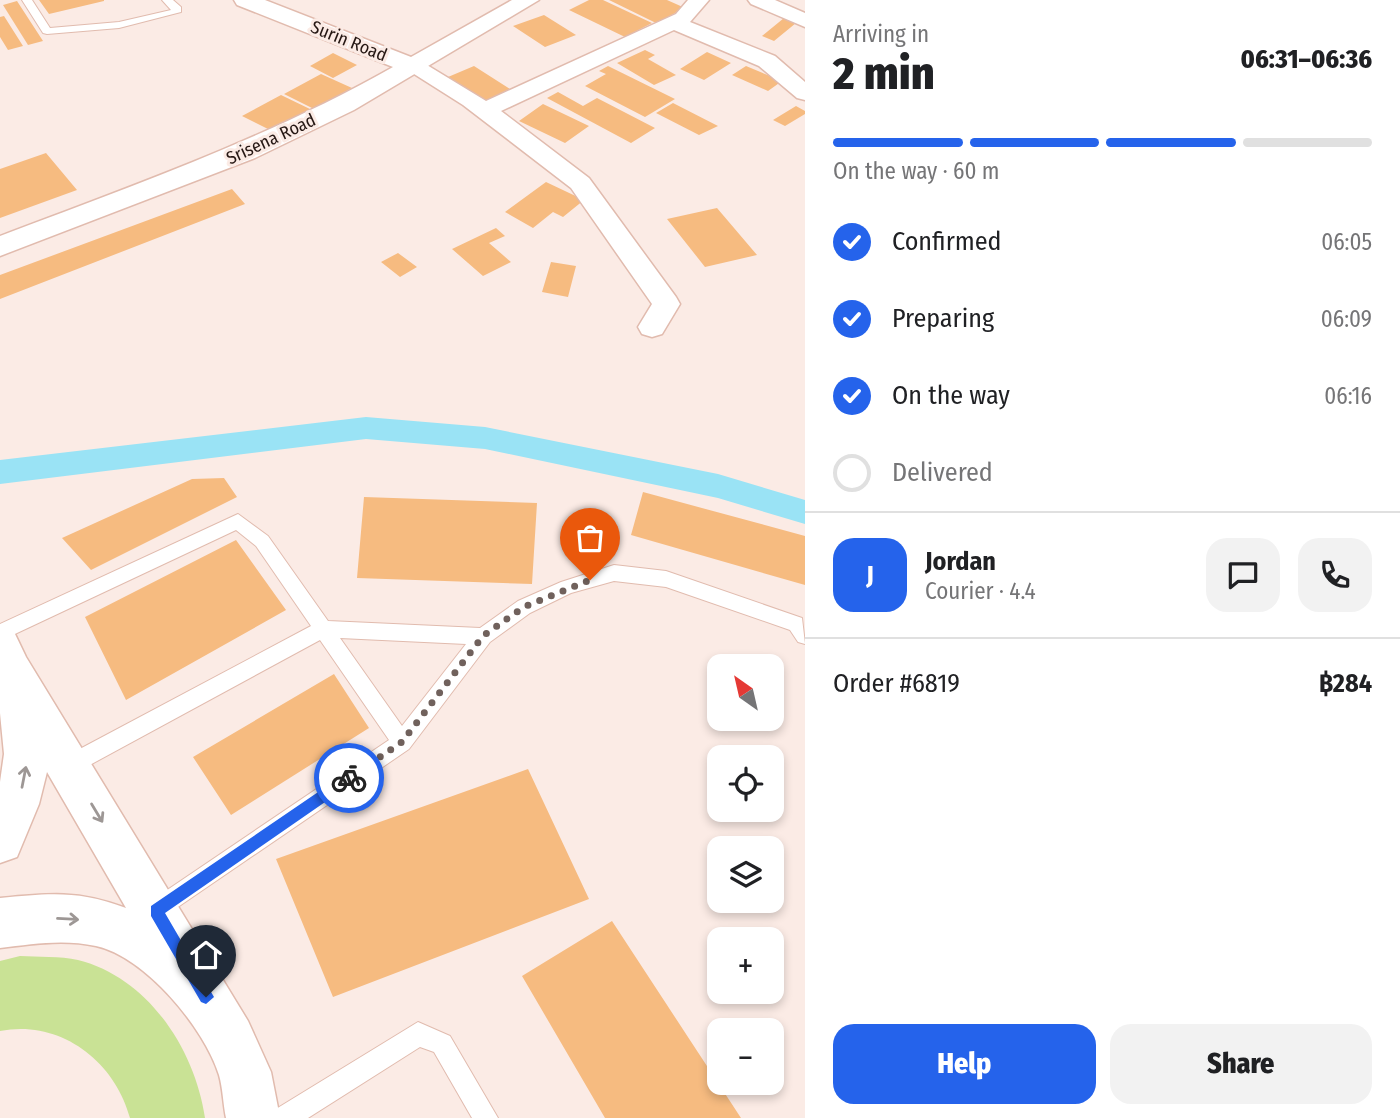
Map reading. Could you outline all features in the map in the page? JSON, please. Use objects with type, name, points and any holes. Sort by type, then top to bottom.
[{"type":"street","name":"Surin Road","points":[[245,0],[414,67]]},
{"type":"street","name":"Srisena Road","points":[[0,247],[246,152],[414,67],[528,0]]},
{"type":"street","points":[[485,110],[674,23],[683,18],[699,0]]},
{"type":"street","points":[[758,0],[805,21]]},
{"type":"street","points":[[423,34],[496,18]]},
{"type":"street","points":[[674,23],[767,61],[805,93]]},
{"type":"street","points":[[331,34],[396,39]]},
{"type":"street","points":[[331,34],[361,62],[359,79],[345,104]]},
{"type":"street","points":[[414,67],[485,110],[580,183],[666,304],[652,327]]},
{"type":"street","points":[[4,650],[68,766],[206,997],[267,1118]]},
{"type":"street","points":[[1,837],[26,776],[27,732],[4,650]]},
{"type":"street","points":[[0,923],[70,917],[114,928],[155,948],[206,997]]},
{"type":"street","points":[[243,1068],[253,1118]]},
{"type":"lane","points":[[26,0],[47,31],[119,25],[176,12],[176,8],[167,0]]},
{"type":"lane","points":[[4,650],[237,521],[262,541],[402,742]]},
{"type":"lane","points":[[156,911],[402,742],[483,636],[524,607],[567,587],[614,573],[666,579],[796,624],[805,636]]},
{"type":"lane","points":[[68,766],[323,629],[483,636]]},
{"type":"lane","points":[[285,1118],[418,1034],[442,1044],[486,1118]]},
{"type":"green space","points":[[20,956],[78,960],[103,969],[147,1000],[164,1020],[191,1067],[205,1118],[130,1118],[123,1097],[112,1079],[98,1062],[82,1049],[64,1038],[44,1032],[22,1029],[0,1031],[0,961]]},
{"type":"building","points":[[39,0],[104,0],[104,1],[49,14]]},
{"type":"building","points":[[589,0],[603,0],[652,23],[625,37],[569,10]]},
{"type":"building","points":[[609,0],[667,0],[685,8],[656,23]]},
{"type":"building","points":[[17,1],[43,41],[28,45],[3,5]]},
{"type":"building","points":[[544,15],[576,35],[545,47],[513,26]]},
{"type":"building","points":[[4,16],[23,46],[8,50],[0,37],[0,17]]},
{"type":"building","points":[[784,18],[796,23],[774,41],[762,36]]},
{"type":"building","points":[[645,50],[655,55],[648,59],[676,75],[654,85],[617,63]]},
{"type":"building","points":[[707,52],[731,63],[704,80],[680,69]]},
{"type":"building","points":[[333,53],[357,65],[333,78],[310,66]]},
{"type":"building","points":[[474,66],[513,91],[486,102],[448,77]]},
{"type":"building","points":[[608,66],[675,99],[645,117],[585,86],[606,74],[599,71]]},
{"type":"building","points":[[746,66],[782,81],[768,91],[732,75]]},
{"type":"building","points":[[321,74],[352,88],[314,109],[284,94]]},
{"type":"building","points":[[558,92],[583,106],[597,98],[655,128],[631,143],[547,98]]},
{"type":"building","points":[[281,95],[312,110],[272,131],[242,116]]},
{"type":"building","points":[[673,103],[718,126],[699,135],[656,113]]},
{"type":"building","points":[[543,104],[589,126],[565,143],[519,121]]},
{"type":"building","points":[[796,106],[805,111],[805,114],[785,126],[773,120]]},
{"type":"building","points":[[46,153],[77,190],[0,218],[0,169]]},
{"type":"building","points":[[546,182],[584,200],[563,217],[553,212],[533,228],[505,212]]},
{"type":"building","points":[[232,189],[245,204],[0,299],[0,275]]},
{"type":"building","points":[[717,208],[757,255],[705,267],[667,219]]},
{"type":"building","points":[[496,228],[505,236],[489,243],[511,262],[483,276],[452,249]]},
{"type":"building","points":[[398,253],[417,267],[400,277],[381,262]]},
{"type":"building","points":[[551,262],[576,266],[568,297],[542,292]]},
{"type":"building","points":[[224,478],[237,497],[91,570],[62,538],[192,479]]},
{"type":"building","points":[[643,492],[805,536],[805,585],[631,535]]},
{"type":"building","points":[[364,497],[537,503],[532,584],[357,578]]},
{"type":"building","points":[[236,540],[286,610],[126,700],[85,617]]},
{"type":"building","points":[[334,674],[369,728],[231,815],[193,757]]},
{"type":"building","points":[[528,769],[589,899],[333,997],[276,859]]},
{"type":"building","points":[[612,921],[707,1066],[707,1095],[726,1095],[741,1118],[605,1118],[522,976]]},
{"type":"waterway","points":[[0,472],[366,428],[485,438],[718,486],[805,512]]},
{"type":"way so far","points":[[349,778],[402,742],[483,636],[524,607],[567,587],[590,580]]},
{"type":"route","points":[[206,997],[156,911],[349,778]]}]
